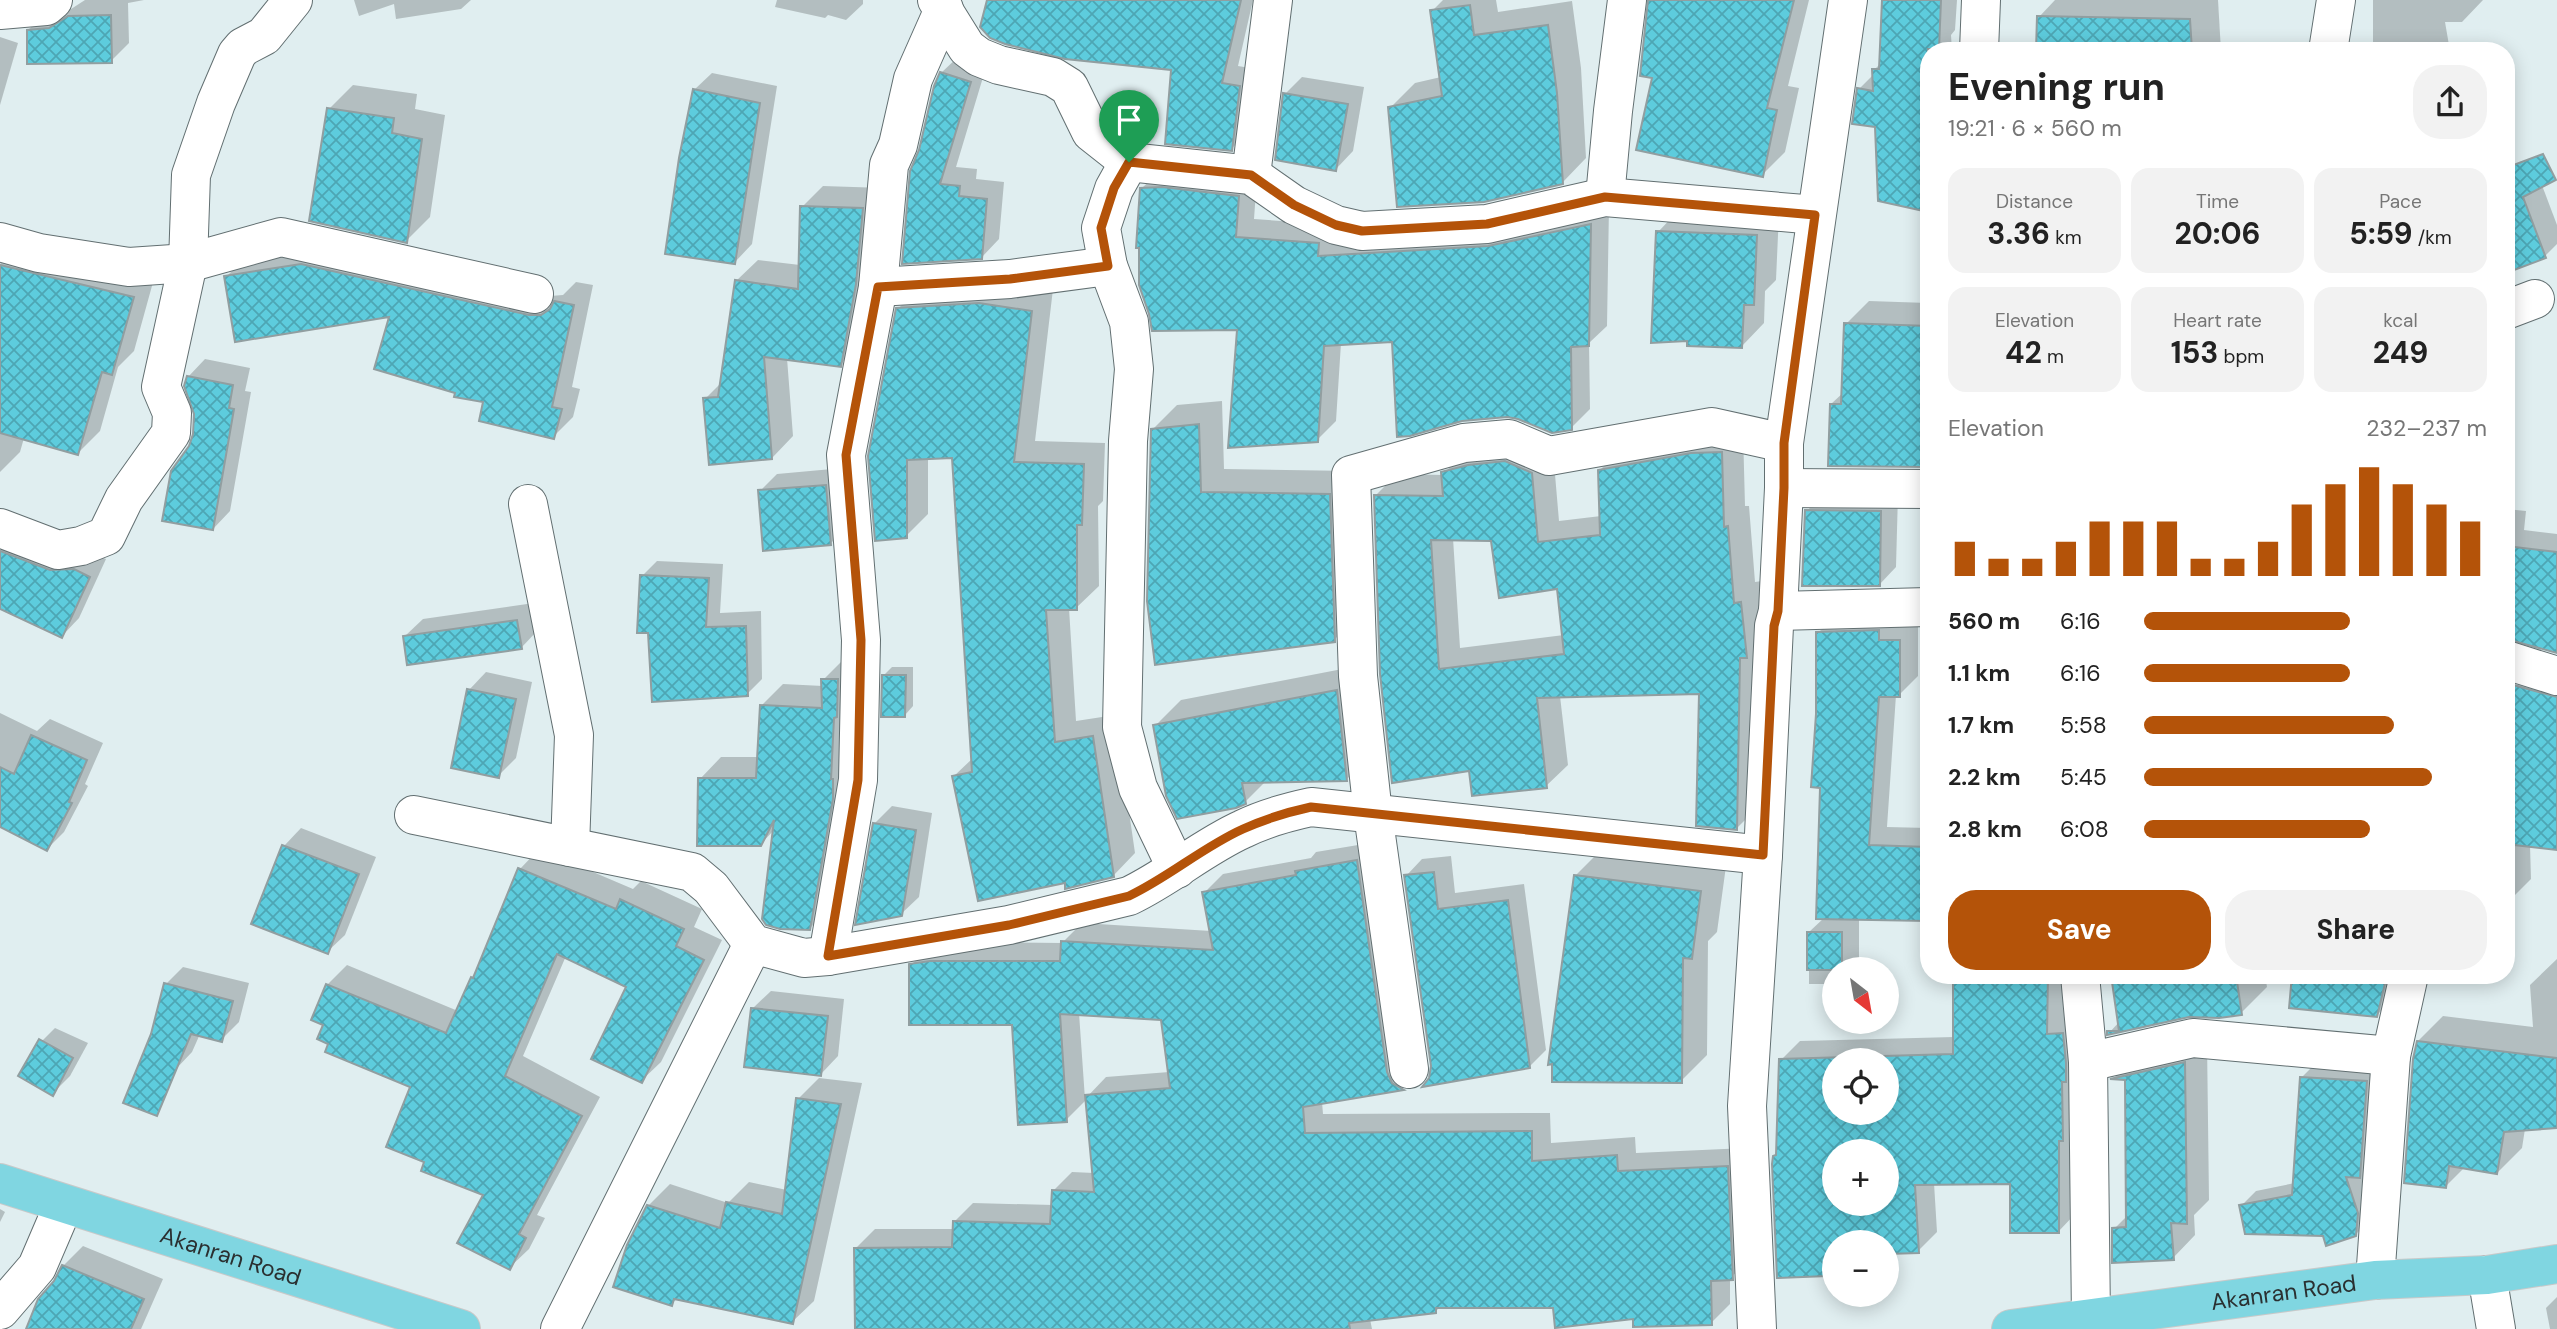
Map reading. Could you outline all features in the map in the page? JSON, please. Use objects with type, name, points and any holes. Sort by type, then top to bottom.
[{"type":"main road","name":"Akanran Road","points":[[0,1183],[442,1326]]},
{"type":"main road","name":"Akanran Road","points":[[2011,1329],[2375,1280],[2487,1275],[2557,1265]]},
{"type":"street","points":[[0,10],[46,6],[53,0]]},
{"type":"street","points":[[0,528],[58,550],[81,546],[106,536],[124,499],[171,433],[172,413],[161,387],[188,263],[191,175],[231,64],[243,47],[264,36],[271,29],[293,0]]},
{"type":"street","points":[[1251,175],[1273,0]]},
{"type":"street","points":[[1605,197],[1627,0]]},
{"type":"street","points":[[1756,1329],[1747,1106],[1774,626],[1778,611],[1784,443],[1848,0]]},
{"type":"street","points":[[1979,42],[1981,0]]},
{"type":"street","points":[[2329,42],[2336,0]]},
{"type":"street","points":[[940,5],[967,48],[979,57],[999,65],[1053,77],[1069,87],[1091,132],[1129,162],[1251,175],[1294,205],[1336,225],[1362,231],[1487,224],[1605,197],[1815,215]]},
{"type":"street","points":[[828,956],[858,780],[861,640],[846,455],[878,287],[889,165],[898,145],[913,79],[940,5]]},
{"type":"street","points":[[1129,162],[1114,188],[1101,228],[1108,266],[1129,322],[1134,369],[1128,441],[1122,727],[1138,788],[1177,869]]},
{"type":"street","points":[[0,242],[39,253],[129,267],[188,263],[281,237],[534,294]]},
{"type":"street","points":[[878,287],[1010,279],[1108,266]]},
{"type":"street","points":[[1409,1069],[1373,814],[1357,676],[1351,475],[1464,443],[1509,439],[1549,456],[1712,427],[1784,443]]},
{"type":"street","points":[[1784,488],[1920,489]]},
{"type":"street","points":[[528,504],[574,735],[570,847]]},
{"type":"street","points":[[1778,611],[1920,607]]},
{"type":"street","points":[[2515,663],[2557,676]]},
{"type":"street","points":[[414,815],[692,872],[711,888],[753,944],[804,958],[1009,925],[1116,899],[1148,887],[1241,830],[1280,814],[1311,807],[1763,855]]},
{"type":"street","points":[[560,1329],[753,944]]},
{"type":"street","points":[[2081,984],[2088,1062],[2091,1319]]},
{"type":"street","points":[[2375,1280],[2391,1056],[2407,984]]},
{"type":"street","points":[[2088,1062],[2193,1038],[2391,1056]]},
{"type":"street","points":[[0,1311],[37,1267],[64,1205]]},
{"type":"street","points":[[2487,1275],[2496,1329]]},
{"type":"building","points":[[987,0],[1241,0],[1222,83],[1240,86],[1232,151],[1165,144],[1171,70],[1065,59],[1005,44],[990,38],[980,27]]},
{"type":"building","points":[[1648,0],[1794,0],[1767,108],[1777,110],[1763,177],[1636,150],[1652,78],[1640,76]]},
{"type":"building","points":[[1882,0],[1941,0],[1939,42],[1920,42],[1920,210],[1878,201],[1875,127],[1852,124],[1857,88],[1873,91],[1872,69],[1879,69]]},
{"type":"building","points":[[1470,5],[1474,35],[1548,25],[1557,93],[1563,184],[1484,202],[1397,207],[1388,107],[1442,96],[1430,10]]},
{"type":"building","points":[[111,15],[112,63],[27,64],[27,30],[49,28],[68,16]]},
{"type":"building","points":[[2037,16],[2190,19],[2191,42],[2036,42]]},
{"type":"building","points":[[940,72],[971,82],[940,184],[960,186],[959,196],[987,199],[982,259],[902,264],[910,171],[919,150],[934,86]]},
{"type":"building","points":[[693,89],[760,103],[735,264],[665,254],[679,158]]},
{"type":"building","points":[[1283,93],[1348,104],[1336,171],[1275,160]]},
{"type":"building","points":[[327,108],[394,118],[392,133],[422,139],[407,243],[309,221]]},
{"type":"building","points":[[2543,154],[2556,180],[2523,197],[2546,258],[2515,270],[2515,164]]},
{"type":"building","points":[[1162,187],[1239,196],[1236,237],[1319,243],[1318,256],[1488,246],[1591,224],[1589,346],[1571,347],[1572,430],[1552,433],[1507,417],[1462,421],[1410,436],[1397,437],[1392,342],[1324,346],[1318,442],[1228,448],[1237,330],[1152,331],[1139,285],[1139,248],[1136,248],[1140,188]]},
{"type":"building","points":[[800,206],[863,208],[856,284],[841,367],[764,357],[772,459],[709,465],[703,398],[718,397],[735,280],[798,289]]},
{"type":"building","points":[[1656,231],[1757,235],[1754,305],[1744,305],[1742,348],[1687,346],[1687,341],[1651,343]]},
{"type":"building","points":[[301,264],[529,315],[541,315],[550,309],[554,301],[574,305],[552,407],[562,409],[554,439],[479,421],[483,402],[454,397],[455,393],[374,369],[389,317],[235,342],[224,276]]},
{"type":"building","points":[[0,265],[134,297],[112,375],[102,372],[78,455],[0,433]]},
{"type":"building","points":[[979,303],[1032,311],[1014,462],[1084,464],[1082,525],[1077,525],[1077,610],[1046,610],[1055,742],[1093,736],[1114,877],[1065,889],[1065,883],[978,901],[952,776],[972,772],[952,458],[907,460],[907,538],[875,541],[868,456],[896,308]]},
{"type":"building","points":[[1844,323],[1920,326],[1920,467],[1828,466],[1830,404],[1841,404]]},
{"type":"building","points":[[187,376],[233,385],[229,408],[234,409],[213,530],[162,521],[171,471],[189,446],[193,434],[194,414],[184,386]]},
{"type":"building","points":[[1199,424],[1201,492],[1330,494],[1335,642],[1155,665],[1147,601],[1151,429]]},
{"type":"building","points":[[1722,452],[1724,527],[1728,526],[1734,603],[1741,602],[1747,658],[1740,658],[1737,830],[1696,826],[1699,694],[1537,698],[1547,788],[1472,796],[1469,771],[1392,783],[1380,674],[1374,495],[1443,496],[1441,472],[1468,465],[1505,461],[1532,473],[1538,542],[1600,535],[1598,470],[1691,453]],"holes":[[[1431,540],[1491,541],[1499,598],[1557,589],[1564,654],[1439,669]]]},
{"type":"building","points":[[826,485],[831,545],[763,551],[758,490]]},
{"type":"building","points":[[1805,510],[1881,511],[1880,586],[1802,586]]},
{"type":"building","points":[[2515,547],[2557,552],[2557,653],[2515,641]]},
{"type":"building","points":[[0,551],[50,570],[74,569],[90,577],[62,638],[0,609]]},
{"type":"building","points":[[640,575],[709,578],[706,627],[746,626],[748,696],[652,702],[648,633],[637,633]]},
{"type":"building","points":[[517,620],[522,649],[407,665],[403,636]]},
{"type":"building","points":[[1879,630],[1879,640],[1900,640],[1900,697],[1879,697],[1869,845],[1920,847],[1920,921],[1816,919],[1820,788],[1811,787],[1816,714],[1816,632]]},
{"type":"building","points":[[882,675],[906,675],[905,717],[881,717]]},
{"type":"building","points":[[821,679],[838,679],[831,779],[833,799],[810,930],[780,929],[766,925],[762,919],[774,820],[761,846],[697,846],[698,778],[756,778],[760,705],[822,708]]},
{"type":"building","points":[[2515,685],[2557,697],[2557,850],[2515,845]]},
{"type":"building","points":[[467,689],[516,699],[499,778],[451,768]]},
{"type":"building","points":[[1337,690],[1347,781],[1242,783],[1246,804],[1177,819],[1166,796],[1153,725]]},
{"type":"building","points":[[31,735],[87,760],[69,802],[72,803],[47,851],[0,827],[0,767],[14,774]]},
{"type":"building","points":[[873,823],[916,830],[902,916],[855,925]]},
{"type":"building","points":[[282,845],[359,874],[328,954],[251,924]]},
{"type":"building","points":[[1357,860],[1387,1072],[1392,1083],[1404,1090],[1303,1107],[1305,1133],[1532,1131],[1532,1161],[1617,1155],[1618,1171],[1728,1166],[1733,1280],[1711,1281],[1712,1325],[1633,1327],[1633,1319],[1555,1328],[1553,1308],[1436,1308],[1436,1313],[1349,1323],[1350,1329],[855,1329],[854,1248],[952,1247],[953,1221],[1050,1224],[1052,1190],[1094,1192],[1085,1095],[1170,1088],[1161,1020],[1060,1014],[1067,1122],[1018,1125],[1012,1025],[909,1025],[909,964],[930,961],[1060,961],[1061,941],[1213,950],[1202,892],[1296,875],[1295,871]]},
{"type":"building","points":[[518,868],[616,909],[620,899],[684,929],[676,946],[704,960],[642,1083],[591,1059],[626,987],[557,954],[505,1076],[582,1116],[519,1234],[526,1238],[510,1270],[457,1243],[483,1195],[421,1171],[424,1162],[386,1147],[410,1087],[325,1052],[328,1044],[317,1039],[323,1025],[311,1020],[326,984],[446,1033],[471,977],[473,978]]},
{"type":"building","points":[[1434,872],[1438,909],[1508,900],[1530,1068],[1422,1087],[1429,1078],[1431,1066],[1404,875]]},
{"type":"building","points":[[1574,875],[1701,891],[1692,959],[1683,958],[1682,1083],[1552,1082],[1552,1064],[1548,1065]]},
{"type":"building","points":[[1807,932],[1842,932],[1842,957],[1822,957],[1822,970],[1807,970]]},
{"type":"building","points":[[164,983],[233,1001],[222,1042],[191,1034],[157,1116],[123,1103],[151,1034]]},
{"type":"building","points":[[1953,984],[2048,984],[2047,1034],[2063,1033],[2066,1063],[2066,1082],[2062,1082],[2063,1141],[2059,1141],[2059,1233],[2010,1233],[2010,1184],[1915,1185],[1919,1253],[1899,1254],[1899,1230],[1822,1230],[1822,1276],[1777,1278],[1772,1164],[1773,1156],[1776,1155],[1779,1059],[1822,1058],[1822,1125],[1899,1125],[1899,1056],[1953,1054]]},
{"type":"building","points":[[2112,984],[2237,984],[2242,1015],[2219,1018],[2189,1017],[2107,1035],[2107,1031],[2119,1031]]},
{"type":"building","points":[[2291,984],[2385,984],[2377,1017],[2289,1008]]},
{"type":"building","points":[[751,1008],[828,1016],[821,1076],[744,1067]]},
{"type":"building","points":[[39,1039],[73,1058],[53,1096],[18,1076]]},
{"type":"building","points":[[2417,1041],[2557,1058],[2557,1128],[2504,1132],[2497,1174],[2449,1166],[2446,1188],[2404,1183],[2413,1059]]},
{"type":"building","points":[[2185,1062],[2187,1224],[2171,1223],[2174,1260],[2112,1263],[2112,1228],[2126,1227],[2125,1080],[2110,1079]]},
{"type":"building","points":[[2300,1077],[2367,1081],[2360,1178],[2346,1177],[2358,1213],[2356,1236],[2326,1246],[2323,1236],[2245,1234],[2239,1205],[2292,1195]]},
{"type":"building","points":[[796,1098],[841,1104],[793,1324],[674,1299],[672,1306],[613,1287],[627,1245],[647,1205],[720,1228],[726,1202],[782,1214]]},
{"type":"building","points":[[62,1265],[144,1299],[131,1329],[26,1329],[38,1299],[54,1281]]},
{"type":"route","points":[[1129,162],[1251,175],[1294,205],[1336,225],[1362,231],[1487,224],[1605,197],[1815,215],[1784,443],[1778,611],[1774,626],[1763,855],[1311,807],[1280,814],[1241,830],[1129,896],[1009,925],[828,956],[858,780],[861,640],[846,455],[878,287],[1010,279],[1108,266],[1101,228],[1114,188],[1129,162]]}]
